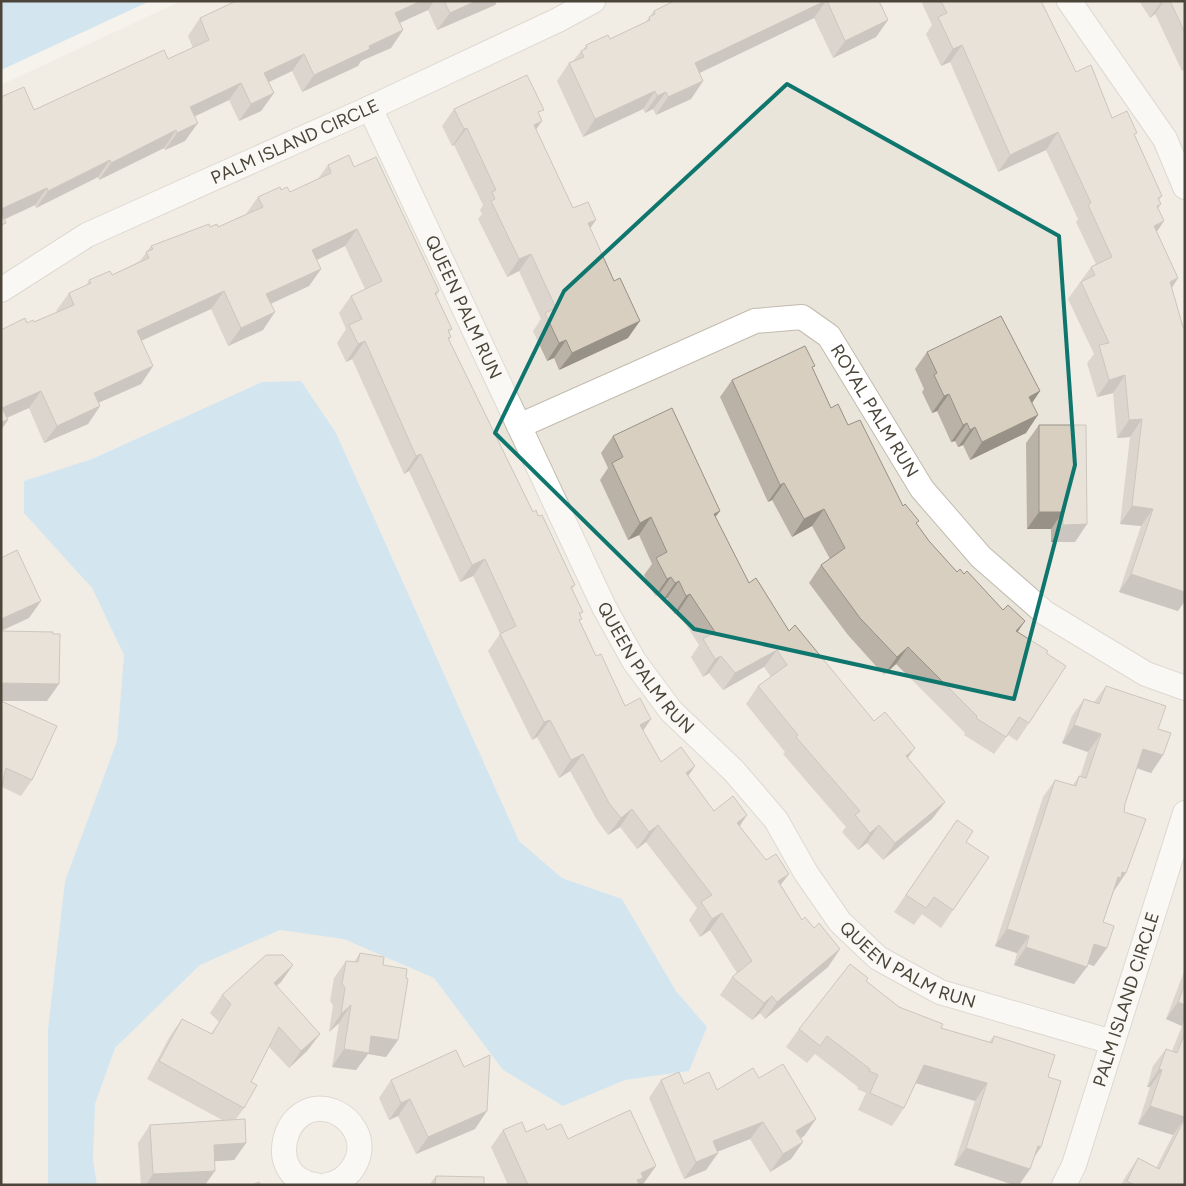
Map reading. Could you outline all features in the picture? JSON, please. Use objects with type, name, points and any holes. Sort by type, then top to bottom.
[{"type":"street","name":"PALM ISLAND CIRCLE","points":[[1,290],[87,235],[370,108],[558,20],[593,1]]},
{"type":"street","points":[[1069,1],[1165,139],[1185,187]]},
{"type":"street","name":"QUEEN PALM RUN","points":[[370,108],[604,607],[634,661],[671,712],[734,771],[776,820],[806,873],[840,922],[878,958],[940,992],[1112,1042]]},
{"type":"street","name":"ROYAL PALM RUN","points":[[519,426],[755,321],[802,317],[829,336],[922,489],[981,557],[1045,613],[1146,674],[1185,688]]},
{"type":"street","name":"PALM ISLAND CIRCLE","points":[[1064,1185],[1074,1165],[1185,813]]},
{"type":"highlighted area","points":[[787,84],[1059,236],[1075,465],[1014,699],[694,629],[495,433],[564,291]]},
{"type":"shaded area","points":[[181,1],[1185,1],[1185,1185],[97,1185],[93,1160],[95,1104],[115,1048],[200,965],[280,930],[344,938],[434,978],[503,1070],[563,1106],[625,1080],[689,1071],[707,1027],[676,991],[622,899],[562,878],[519,841],[336,433],[301,381],[262,382],[92,459],[24,481],[25,513],[92,588],[124,655],[117,741],[65,881],[48,1029],[48,1185],[1,1185],[1,85]]},
{"type":"water","points":[[1,1],[150,1],[1,70]]},
{"type":"water","points":[[301,381],[336,433],[519,841],[562,878],[622,899],[676,991],[707,1027],[689,1071],[625,1080],[563,1106],[503,1070],[434,978],[344,939],[280,930],[200,965],[115,1048],[95,1104],[93,1160],[97,1185],[48,1185],[48,1029],[65,881],[117,741],[124,655],[92,588],[24,513],[24,481],[92,459],[262,382]]},
{"type":"building","points":[[236,1],[421,1],[395,13],[403,30],[369,46],[370,49],[314,75],[304,54],[264,73],[274,93],[251,104],[241,83],[190,107],[198,123],[177,133],[176,130],[111,163],[110,160],[48,191],[47,188],[1,209],[1,97],[24,87],[34,110],[164,50],[168,59],[209,40],[200,18]]},
{"type":"building","points":[[444,1],[476,1],[450,13]]},
{"type":"building","points":[[674,1],[825,1],[695,63],[703,81],[668,97],[666,92],[657,96],[655,91],[595,119],[569,63],[584,57],[581,51],[587,48],[586,45],[608,35],[610,39],[650,20],[649,17],[655,14],[654,11]]},
{"type":"building","points":[[827,1],[879,1],[888,20],[845,41]]},
{"type":"building","points":[[941,1],[1041,1],[1076,72],[1091,65],[1112,118],[1127,111],[1137,133],[1134,134],[1162,196],[1158,198],[1161,204],[1157,206],[1164,221],[1154,226],[1178,278],[1170,282],[1183,327],[1185,327],[1185,592],[1131,574],[1153,509],[1132,506],[1142,419],[1129,420],[1125,375],[1109,380],[1099,345],[1109,343],[1081,282],[1095,275],[1091,267],[1112,257],[1088,205],[1091,203],[1058,132],[1010,155],[962,45],[953,49],[938,17],[947,13]]},
{"type":"building","points":[[1170,1],[1185,1],[1185,33]]},
{"type":"building","points":[[527,75],[544,110],[538,112],[542,121],[534,125],[573,208],[588,202],[596,220],[588,223],[614,281],[620,278],[640,321],[572,353],[566,340],[559,343],[545,313],[556,308],[531,254],[519,259],[491,201],[495,199],[492,192],[496,190],[467,128],[464,129],[454,109]]},
{"type":"building","points":[[349,155],[354,167],[376,157],[439,291],[435,293],[452,329],[448,330],[451,337],[448,338],[533,512],[536,510],[538,516],[542,515],[575,585],[571,587],[583,612],[579,613],[582,619],[579,620],[596,656],[601,654],[625,706],[640,698],[651,719],[640,725],[661,762],[681,747],[695,766],[686,773],[714,811],[733,796],[747,815],[737,823],[766,860],[776,854],[789,874],[778,881],[802,920],[805,917],[814,928],[819,923],[840,949],[777,1002],[772,996],[764,1003],[732,977],[752,961],[722,913],[712,919],[701,902],[712,895],[658,825],[649,832],[632,809],[621,818],[609,803],[583,754],[571,760],[550,720],[544,722],[500,634],[516,626],[485,559],[472,565],[421,454],[416,456],[365,341],[358,344],[349,325],[362,319],[351,296],[382,281],[357,229],[312,250],[321,269],[266,294],[275,312],[241,328],[224,291],[137,331],[153,366],[94,393],[100,406],[57,426],[41,391],[2,408],[8,420],[1,422],[1,330],[25,318],[27,323],[33,320],[34,322],[74,305],[69,293],[91,283],[89,280],[110,271],[112,275],[149,258],[146,252],[153,249],[151,246],[209,224],[210,227],[217,224],[218,227],[263,207],[258,197],[280,187],[281,190],[287,187],[290,192],[331,173],[328,165]]},
{"type":"building","points":[[1,213],[6,223],[1,225]]},
{"type":"building","points":[[1001,316],[1040,391],[1029,397],[1038,415],[982,442],[975,427],[970,430],[967,423],[963,425],[949,394],[944,396],[934,375],[937,373],[927,352]]},
{"type":"building","points":[[805,346],[815,366],[812,367],[831,408],[838,404],[848,425],[860,420],[903,506],[905,504],[919,521],[916,523],[929,541],[957,572],[960,569],[964,574],[967,571],[1003,610],[1008,605],[1025,621],[1016,631],[1048,651],[1046,653],[1066,666],[1029,723],[1019,717],[1006,737],[976,718],[977,716],[908,647],[897,657],[860,618],[821,565],[845,548],[824,509],[804,519],[784,483],[780,485],[732,380]]},
{"type":"building","points":[[672,408],[720,511],[714,514],[749,583],[756,578],[789,631],[795,625],[874,721],[885,712],[915,748],[906,756],[945,802],[895,843],[879,825],[870,833],[855,815],[860,811],[796,737],[798,735],[758,686],[787,665],[777,650],[735,673],[721,656],[715,659],[703,639],[715,632],[690,594],[686,596],[679,581],[675,583],[671,577],[667,579],[656,558],[667,552],[651,517],[640,523],[612,463],[623,457],[613,436]]},
{"type":"building","points":[[1039,425],[1086,425],[1087,524],[1063,525],[1063,512],[1039,512]]},
{"type":"building","points":[[17,550],[41,601],[1,619],[1,558]]},
{"type":"building","points":[[1,631],[53,632],[53,634],[60,634],[59,684],[1,683]]},
{"type":"building","points":[[1106,686],[1166,706],[1158,729],[1171,733],[1163,755],[1143,749],[1124,812],[1146,819],[1126,873],[1122,872],[1121,878],[1118,877],[1103,922],[1114,926],[1107,948],[1094,944],[1087,967],[1026,947],[1029,936],[1007,929],[1055,780],[1076,786],[1079,776],[1086,778],[1101,734],[1074,725],[1084,699],[1099,704]]},
{"type":"building","points":[[1,701],[57,726],[32,780],[6,768],[1,789]]},
{"type":"building","points":[[957,820],[973,831],[966,842],[989,857],[953,910],[934,897],[926,908],[906,895]]},
{"type":"building","points":[[360,953],[384,957],[383,965],[407,969],[406,978],[408,979],[398,1040],[371,1036],[369,1053],[344,1049],[351,1005],[341,1014],[345,988],[342,984],[346,961],[358,962]]},
{"type":"building","points":[[266,955],[283,955],[293,965],[274,983],[320,1034],[301,1051],[279,1027],[251,1082],[257,1085],[244,1108],[159,1061],[182,1019],[212,1034],[231,1004],[222,995]]},
{"type":"building","points":[[850,964],[868,978],[866,981],[899,1007],[943,1024],[941,1028],[992,1043],[994,1036],[1055,1055],[1048,1077],[1061,1081],[1041,1147],[1038,1146],[1030,1169],[966,1148],[987,1083],[924,1065],[904,1108],[870,1093],[878,1075],[869,1071],[870,1069],[827,1036],[820,1046],[799,1029]]},
{"type":"building","points":[[1185,984],[1185,1005],[1178,1002]]},
{"type":"building","points":[[1185,1033],[1185,1117],[1150,1106],[1162,1070],[1159,1069],[1166,1049],[1177,1053]]},
{"type":"building","points":[[456,1050],[464,1067],[490,1055],[487,1111],[428,1137],[410,1099],[401,1103],[391,1080]]},
{"type":"building","points":[[783,1064],[816,1119],[796,1131],[803,1142],[783,1154],[763,1122],[713,1141],[718,1153],[696,1162],[661,1080],[679,1072],[684,1084],[709,1072],[717,1090],[753,1068],[759,1078]]},
{"type":"building","points":[[630,1110],[656,1166],[641,1173],[643,1178],[637,1180],[638,1185],[528,1185],[503,1130],[522,1122],[526,1132],[544,1124],[547,1130],[561,1124],[568,1139]]},
{"type":"building","points":[[1185,1118],[1185,1185],[1134,1185],[1127,1181],[1138,1158],[1159,1169]]},
{"type":"building","points":[[245,1119],[246,1143],[214,1145],[215,1171],[153,1174],[150,1125]]},
{"type":"building","points":[[436,1176],[484,1177],[484,1185],[435,1185]]}]
